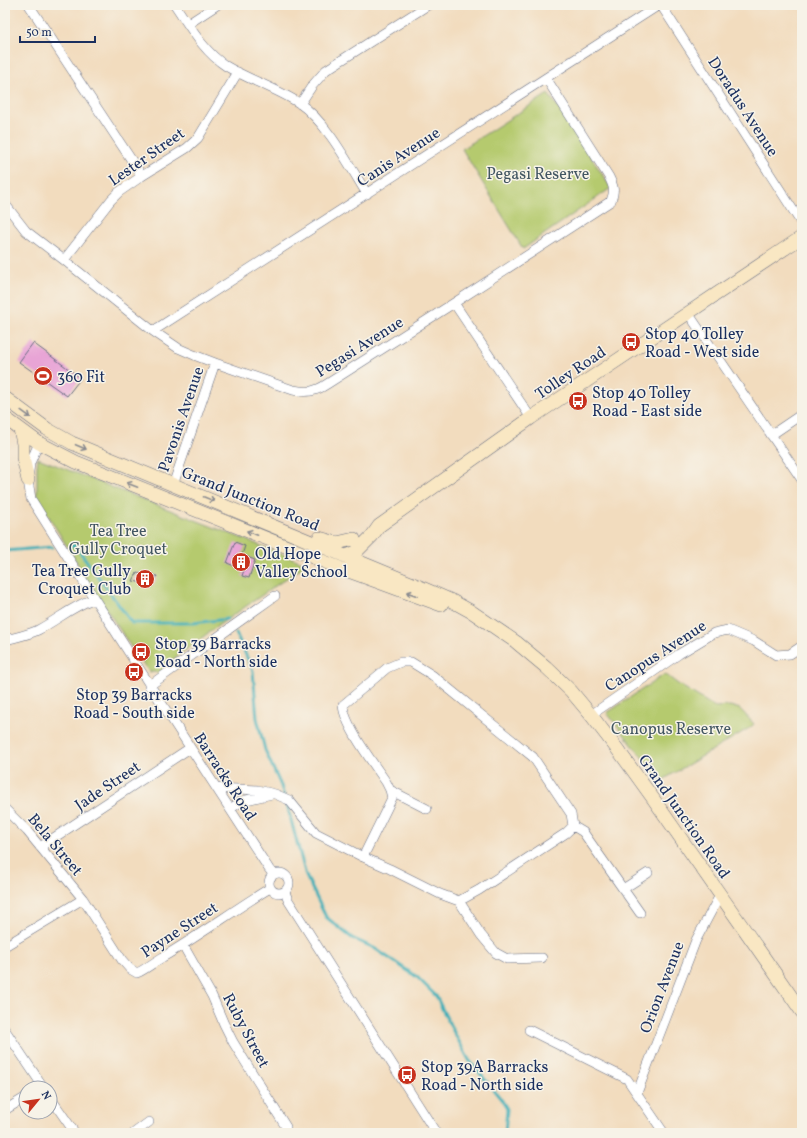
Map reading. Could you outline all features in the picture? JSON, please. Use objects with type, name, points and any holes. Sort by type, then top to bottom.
[{"type":"main road","name":"Tolley Road","points":[[340,568],[346,556],[346,550],[360,540],[372,536],[379,526],[532,418],[802,237]]},
{"type":"main road","name":"Grand Junction Road","points":[[5,398],[47,429],[72,443],[452,601],[472,612],[487,624],[516,642],[546,667],[591,715],[652,797],[802,1012]]},
{"type":"main road","name":"Grand Junction Road","points":[[5,418],[39,443],[76,462],[340,568],[487,624]]},
{"type":"main road","points":[[20,429],[23,444],[23,458],[28,480]]},
{"type":"main road","points":[[39,443],[47,429]]},
{"type":"main road","points":[[168,499],[173,485]]},
{"type":"main road","points":[[248,516],[262,516],[332,542],[360,540],[375,568]]},
{"type":"street","points":[[28,5],[142,176]]},
{"type":"street","points":[[175,5],[211,54],[225,65],[300,104],[315,117],[328,133],[367,194]]},
{"type":"street","points":[[188,24],[217,5]]},
{"type":"street","points":[[300,104],[312,86],[326,70],[428,5]]},
{"type":"street","name":"Canis Avenue","points":[[153,331],[660,5]]},
{"type":"street","name":"Doradus Avenue","points":[[660,5],[802,224]]},
{"type":"street","name":"Lester Street","points":[[64,260],[119,192],[187,148],[198,138],[238,72]]},
{"type":"street","name":"Pegasi Avenue","points":[[5,204],[26,231],[153,331],[178,348],[215,364],[293,390],[310,392],[327,384],[611,201],[614,194],[613,185],[609,177],[546,78]]},
{"type":"street","points":[[454,303],[532,418]]},
{"type":"street","points":[[688,313],[802,480]]},
{"type":"street","name":"Pavonis Avenue","points":[[173,485],[215,364]]},
{"type":"street","points":[[771,435],[802,414]]},
{"type":"street","name":"Barracks Road","points":[[39,443],[30,463],[28,480],[32,499],[93,599],[149,686],[269,869],[274,874]]},
{"type":"street","points":[[149,686],[275,596]]},
{"type":"street","points":[[5,640],[39,630],[81,603],[93,599]]},
{"type":"street","name":"Canopus Avenue","points":[[591,715],[679,654],[714,633],[728,630],[754,641],[776,655],[790,654],[802,646]]},
{"type":"street","points":[[363,857],[392,798],[390,790],[352,729],[344,713],[343,705],[387,668],[401,662],[411,662],[432,676],[533,757],[571,814],[573,826],[583,832],[640,913]]},
{"type":"street","name":"Jade Street","points":[[40,847],[190,748]]},
{"type":"street","points":[[217,788],[258,790],[276,794],[290,800],[316,833],[440,894],[459,900],[481,935],[496,953],[507,959],[542,958]]},
{"type":"street","points":[[390,790],[426,809]]},
{"type":"street","points":[[230,809],[242,801],[276,794]]},
{"type":"street","name":"Bela Street","points":[[5,809],[27,831],[83,899]]},
{"type":"street","points":[[459,900],[479,890],[566,833],[573,826]]},
{"type":"street","points":[[281,872],[288,877],[290,885],[285,892],[278,893],[272,891],[270,888],[269,880],[274,874],[281,872]]},
{"type":"street","points":[[623,889],[648,873]]},
{"type":"street","name":"Payne Street","points":[[83,899],[122,960],[130,970],[137,973],[145,970],[270,888]]},
{"type":"street","points":[[285,892],[288,900],[436,1133]]},
{"type":"street","name":"Orion Avenue","points":[[637,1093],[696,940],[720,895]]},
{"type":"street","points":[[5,946],[83,899]]},
{"type":"street","name":"Ruby Street","points":[[183,945],[212,996],[233,1042],[286,1127]]},
{"type":"street","points":[[5,1030],[37,1080]]},
{"type":"street","points":[[528,1030],[627,1079],[664,1133]]},
{"type":"street","points":[[5,1110],[18,1102]]},
{"type":"street","points":[[58,1108],[76,1133]]},
{"type":"street","points":[[134,1133],[149,1122]]},
{"type":"green space","name":"Pegasi Reserve","points":[[548,94],[562,112],[611,188],[523,249],[462,149]]},
{"type":"green space","name":"Tea Tree Gully Croquet","points":[[38,458],[307,564],[219,625],[168,663],[163,671],[150,672],[141,662],[88,581],[37,497]]},
{"type":"green space","name":"Canopus Reserve","points":[[665,674],[715,707],[730,706],[740,709],[754,724],[661,781],[607,713]]},
{"type":"building","points":[[33,343],[81,378],[67,396],[19,362]]},
{"type":"building","name":"Old Hope Valley School","points":[[235,542],[245,546],[242,555],[255,560],[249,578],[242,576],[244,570],[227,563]]},
{"type":"building","name":"Tea Tree Gully Croquet Club","points":[[137,573],[157,576],[153,585],[133,581]]},
{"type":"waterway","points":[[70,546],[75,545],[132,623],[193,623],[227,619]]},
{"type":"waterway","points":[[5,551],[52,547]]},
{"type":"waterway","points":[[236,633],[253,671],[257,718],[265,750],[284,796]]},
{"type":"waterway","points":[[286,801],[306,876],[326,917],[352,938],[374,948],[417,977],[436,996],[469,1060],[501,1099],[507,1109],[505,1133]]},
{"type":"place","name":"Stop 40 Tolley Road - West side","points":[[631,342]]},
{"type":"place","name":"360 Fit","points":[[43,376]]},
{"type":"place","name":"Stop 40 Tolley Road - East side","points":[[578,401]]},
{"type":"place","name":"Old Hope Valley School","points":[[241,562]]},
{"type":"place","name":"Tea Tree Gully Croquet Club","points":[[145,579]]},
{"type":"place","name":"Stop 39 Barracks Road - North side","points":[[141,652]]},
{"type":"place","name":"Stop 39 Barracks Road - South side","points":[[134,672]]},
{"type":"place","name":"Stop 39A Barracks Road - North side","points":[[407,1075]]}]
